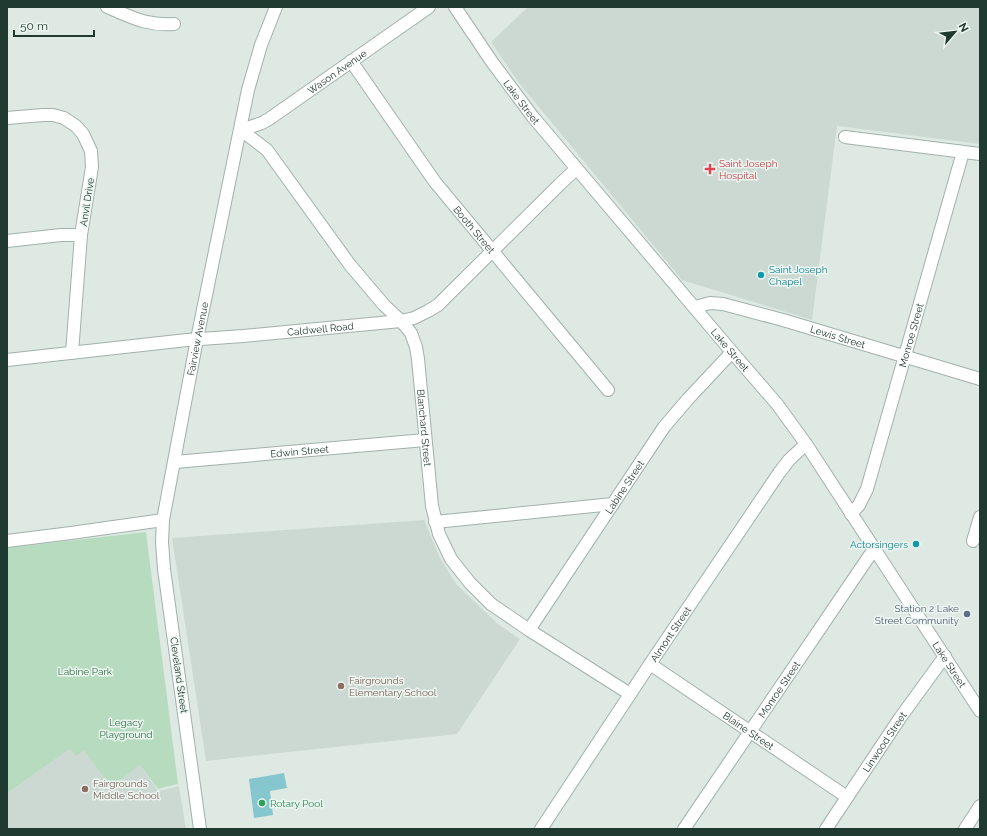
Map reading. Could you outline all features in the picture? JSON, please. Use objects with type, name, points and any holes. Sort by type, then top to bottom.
[{"type":"street","points":[[107,7],[144,22],[160,25],[174,24]]},
{"type":"street","name":"Fairview Avenue","points":[[163,520],[197,340],[254,68],[276,7]]},
{"type":"street","name":"Wason Avenue","points":[[241,130],[269,118],[429,7]]},
{"type":"street","name":"Lake Street","points":[[455,7],[513,90],[576,169],[777,404],[806,444],[980,711]]},
{"type":"street","name":"Booth Street","points":[[351,61],[435,182],[608,390]]},
{"type":"street","name":"Anvil Drive","points":[[7,118],[53,115],[68,120],[83,134],[89,146],[92,161],[81,235],[72,353]]},
{"type":"street","name":"Blanchard Street","points":[[241,130],[267,150],[350,265],[384,305],[411,333],[418,359],[430,494],[435,522],[444,547],[451,559],[470,583],[491,604],[630,694]]},
{"type":"street","points":[[845,137],[980,154]]},
{"type":"street","name":"Monroe Street","points":[[851,514],[860,505],[868,489],[964,152]]},
{"type":"street","name":"Caldwell Road","points":[[7,360],[401,321],[414,318],[438,305],[576,169]]},
{"type":"street","points":[[7,241],[61,235],[81,235]]},
{"type":"street","name":"Lewis Street","points":[[695,307],[710,303],[723,304],[980,379]]},
{"type":"street","name":"Labine Street","points":[[529,630],[664,427],[732,352]]},
{"type":"street","name":"Edwin Street","points":[[174,462],[425,440]]},
{"type":"street","name":"Almont Street","points":[[541,829],[779,473],[789,460],[806,444]]},
{"type":"street","points":[[435,522],[613,504]]},
{"type":"street","points":[[973,541],[980,516]]},
{"type":"street","points":[[7,540],[163,520]]},
{"type":"street","name":"Cleveland Street","points":[[163,520],[163,562],[200,829]]},
{"type":"street","name":"Monroe Street","points":[[684,829],[874,549]]},
{"type":"street","name":"Linwood Street","points":[[826,829],[900,718],[944,656]]},
{"type":"street","name":"Blaine Street","points":[[650,664],[847,797]]},
{"type":"street","points":[[965,829],[980,806]]},
{"type":"shaded area","name":"Saint Joseph Hospital","points":[[528,7],[980,7],[980,144],[837,126],[812,320],[682,280],[519,83],[491,42]]},
{"type":"shaded area","name":"Fairgrounds Elementary School","points":[[424,520],[440,558],[456,584],[499,625],[520,639],[457,734],[206,761],[172,538]]},
{"type":"shaded area","name":"Fairgrounds Middle School","points":[[70,749],[84,750],[111,786],[140,765],[158,791],[179,786],[186,829],[7,829],[7,793]]},
{"type":"green space","name":"Labine Park","points":[[146,532],[178,784],[158,789],[140,765],[111,787],[84,750],[76,756],[70,749],[7,793],[7,548]]},
{"type":"water","name":"Rotary Pool","points":[[284,773],[287,788],[270,791],[273,815],[254,818],[249,779]]},
{"type":"place","name":"Saint Joseph Hospital","points":[[710,169]]},
{"type":"place","name":"Saint Joseph Chapel","points":[[761,275]]},
{"type":"place","name":"Actorsingers","points":[[916,544]]},
{"type":"place","name":"Station 2 Lake Street Community","points":[[967,614]]},
{"type":"place","name":"Fairgrounds Elementary School","points":[[341,686]]},
{"type":"place","name":"Fairgrounds Middle School","points":[[85,789]]},
{"type":"place","name":"Rotary Pool","points":[[262,803]]},
{"type":"park label","name":"Legacy Playground","points":[[126,728]]}]
